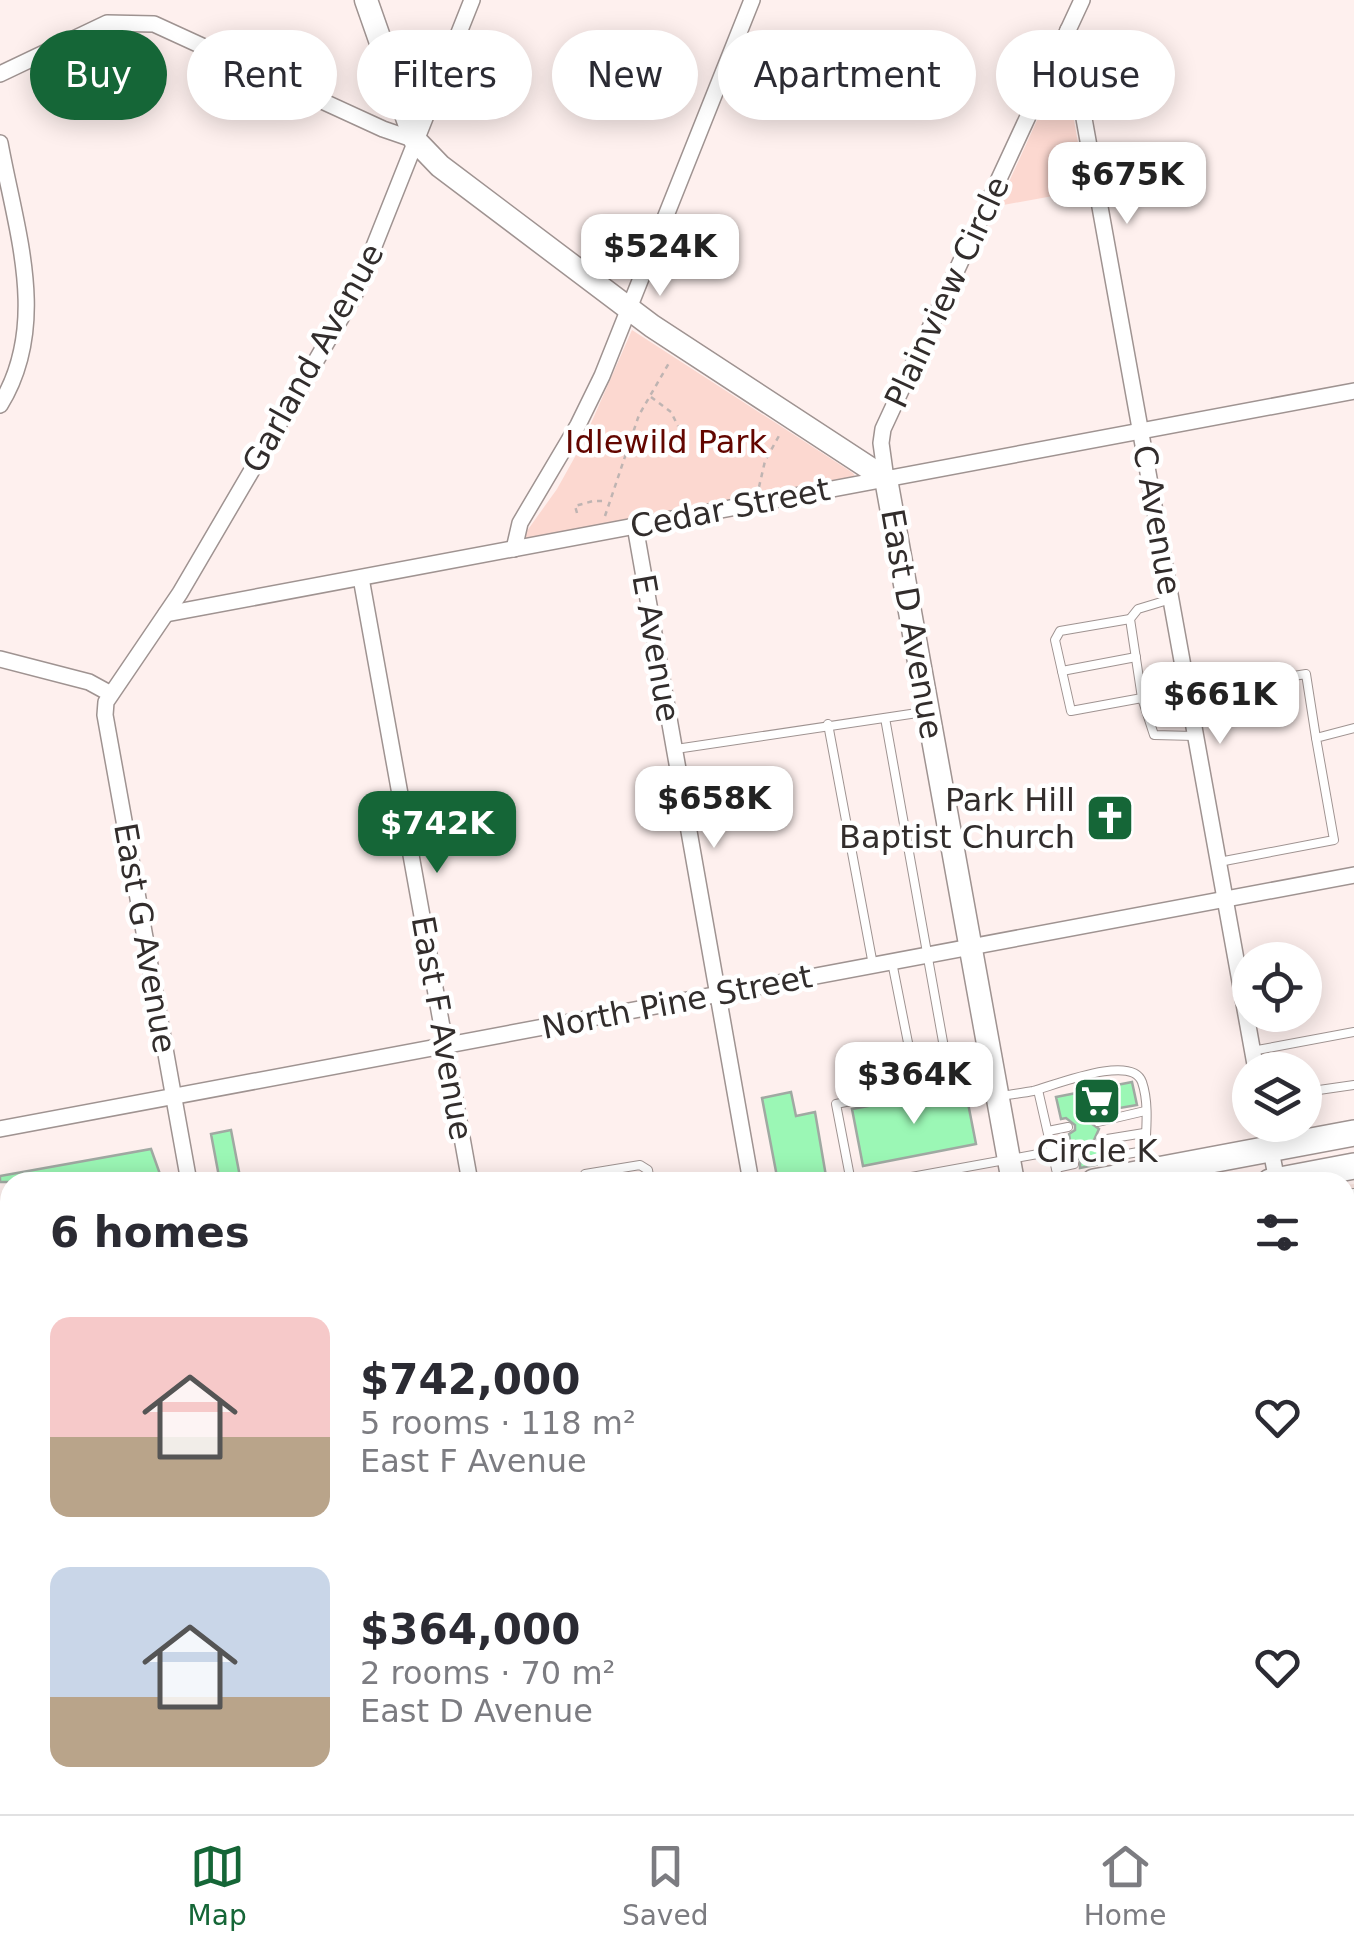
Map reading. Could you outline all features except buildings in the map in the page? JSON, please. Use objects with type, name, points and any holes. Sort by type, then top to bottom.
[{"type":"main road","points":[[1322,1134],[1354,1133]]},
{"type":"main road","points":[[1120,1172],[1145,1162],[1243,1142]]},
{"type":"street","points":[[366,0],[416,140],[440,166],[629,309],[886,479]]},
{"type":"street","name":"Garland Avenue","points":[[111,694],[166,614],[355,294],[472,0]]},
{"type":"street","points":[[514,549],[520,523],[578,424],[629,309],[752,0]]},
{"type":"street","name":"Plainview Circle","points":[[1068,30],[1082,0]]},
{"type":"street","points":[[0,74],[106,23],[154,24],[383,130],[416,140]]},
{"type":"street","name":"Plainview Circle","points":[[886,479],[883,429],[1026,120]]},
{"type":"street","name":"C Avenue","points":[[1084,120],[1252,1051]]},
{"type":"street","points":[[0,143],[27,299],[26,337],[18,372],[0,406]]},
{"type":"street","points":[[0,253],[19,250]]},
{"type":"street","name":"Cedar Street","points":[[166,614],[1354,391]]},
{"type":"street","name":"East D Avenue","points":[[886,479],[1011,1171]]},
{"type":"street","name":"E Avenue","points":[[635,526],[748,1172]]},
{"type":"street","name":"East F Avenue","points":[[361,578],[468,1172]]},
{"type":"street","points":[[0,659],[89,682],[111,694]]},
{"type":"street","name":"East G Avenue","points":[[111,694],[105,714],[188,1172]]},
{"type":"street","name":"North Pine Street","points":[[0,1129],[1354,875]]},
{"type":"street","points":[[1269,1142],[1272,1172]]},
{"type":"lane","points":[[1142,698],[1071,711],[1055,640],[1060,631],[1130,619],[1138,608],[1171,599]]},
{"type":"lane","points":[[1130,619],[1148,725],[1154,735],[1196,736]]},
{"type":"lane","points":[[1062,671],[1136,657]]},
{"type":"lane","points":[[1188,693],[1306,674],[1334,840],[1218,862]]},
{"type":"lane","points":[[674,749],[928,712]]},
{"type":"lane","points":[[885,718],[950,1081]]},
{"type":"lane","points":[[828,724],[873,965]]},
{"type":"lane","points":[[1316,738],[1354,728]]},
{"type":"lane","points":[[892,962],[917,1088]]},
{"type":"lane","points":[[1252,1051],[1354,1032]]},
{"type":"lane","points":[[998,1096],[1038,1090],[1074,1078],[1121,1070],[1135,1072],[1141,1078],[1145,1111],[1145,1162],[1104,1158]]},
{"type":"lane","points":[[850,1172],[836,1104],[994,1072]]},
{"type":"lane","points":[[1322,1090],[1354,1085]]},
{"type":"lane","points":[[1038,1090],[1057,1172]]},
{"type":"lane","points":[[1098,1122],[1145,1111]]},
{"type":"lane","points":[[1048,1131],[1068,1127]]},
{"type":"lane","points":[[1101,1140],[1144,1133]]},
{"type":"lane","points":[[1011,1171],[1052,1151],[1071,1148]]},
{"type":"lane","points":[[1056,1168],[1074,1164]]},
{"type":"lane","points":[[597,1172],[640,1165],[648,1172]]},
{"type":"path","points":[[602,532],[639,416],[680,344]]},
{"type":"path","points":[[650,396],[671,412],[678,426]]},
{"type":"path","points":[[757,494],[764,461],[780,434]]},
{"type":"path","points":[[577,513],[575,506],[593,500],[609,501]]},
{"type":"green space","points":[[1037,120],[1074,120],[1086,190],[998,206]]},
{"type":"green space","name":"Idlewild Park","points":[[632,330],[856,478],[514,549],[557,489],[581,446]]},
{"type":"place","name":"Park Hill Baptist Church","points":[[1110,818]]},
{"type":"place","name":"Circle K","points":[[1097,1101]]}]
